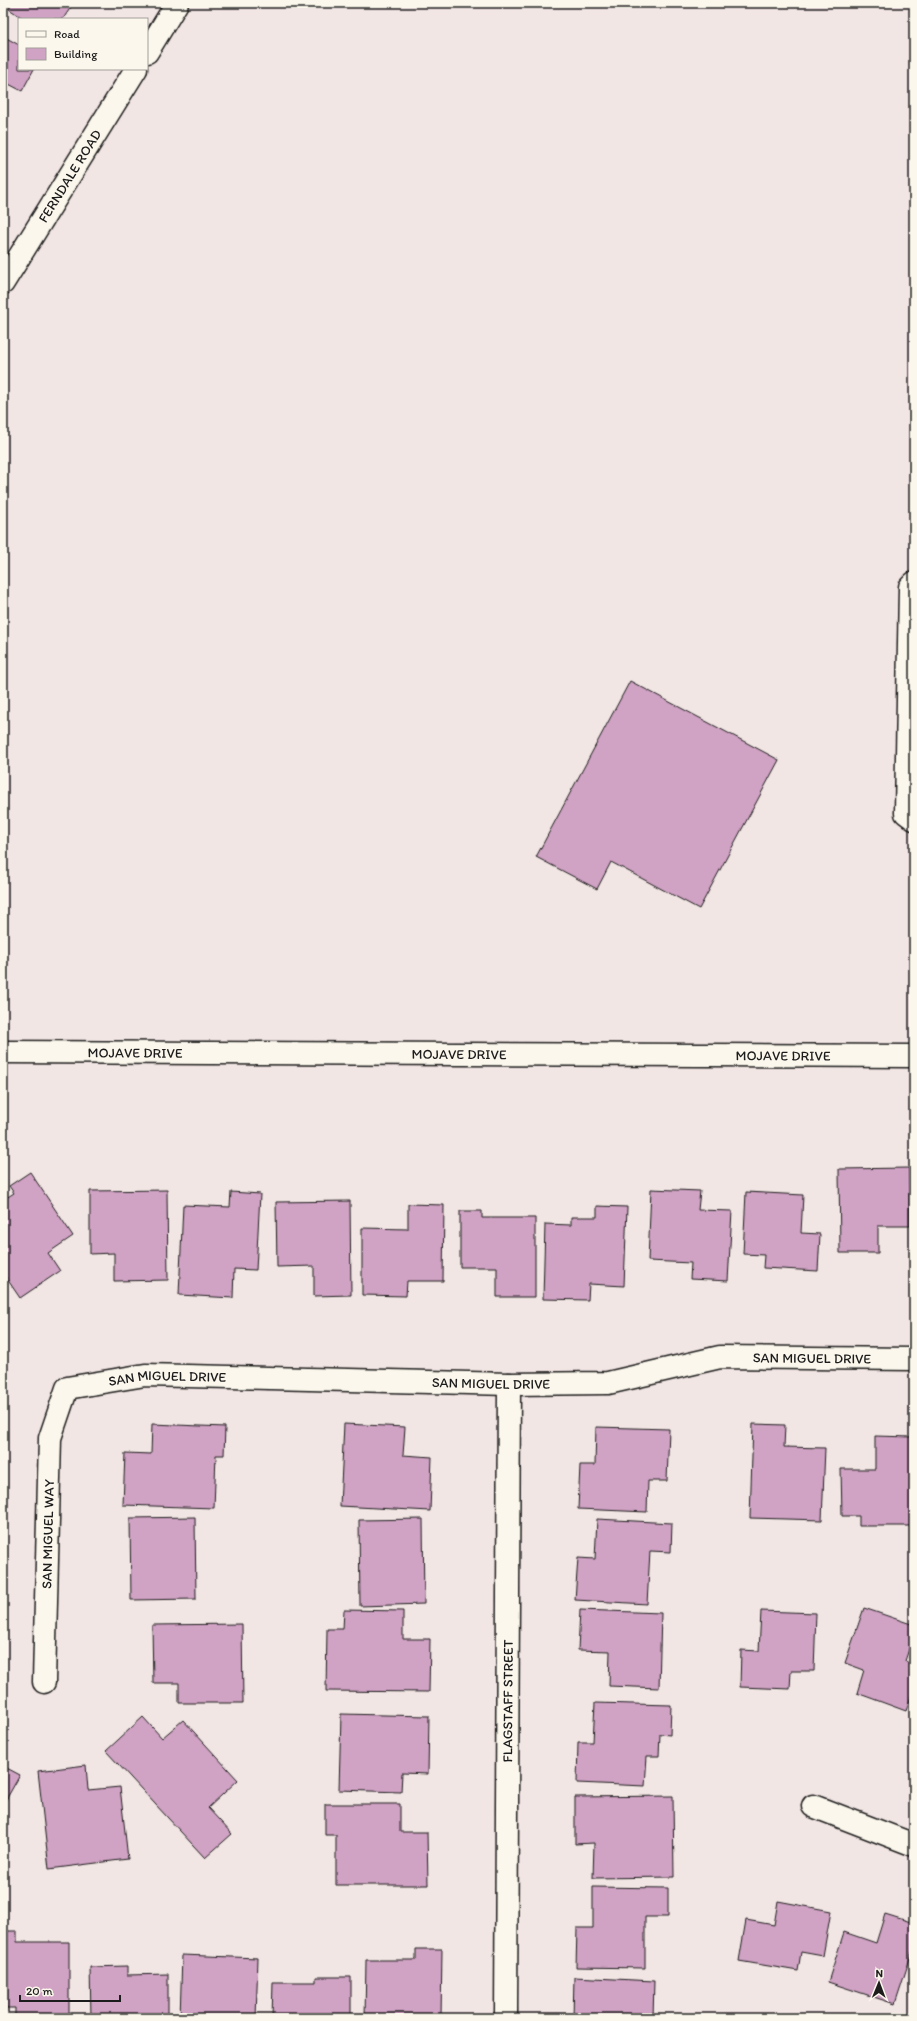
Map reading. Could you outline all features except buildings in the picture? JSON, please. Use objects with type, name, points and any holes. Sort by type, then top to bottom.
[{"type":"street","points":[[148,50],[178,3]]},
{"type":"street","name":"FERNDALE ROAD","points":[[3,283],[135,70]]},
{"type":"street","points":[[914,583],[910,587],[910,751],[906,813],[914,819]]},
{"type":"street","name":"MOJAVE DRIVE","points":[[3,1052],[914,1056]]},
{"type":"street","name":"SAN MIGUEL DRIVE","points":[[67,1388],[145,1375],[509,1384],[608,1383],[720,1357],[914,1359]]},
{"type":"street","name":"FLAGSTAFF STREET","points":[[506,2018],[509,1384]]},
{"type":"street","name":"SAN MIGUEL WAY","points":[[44,1682],[50,1438],[67,1388]]},
{"type":"street","points":[[813,1806],[914,1845]]}]
